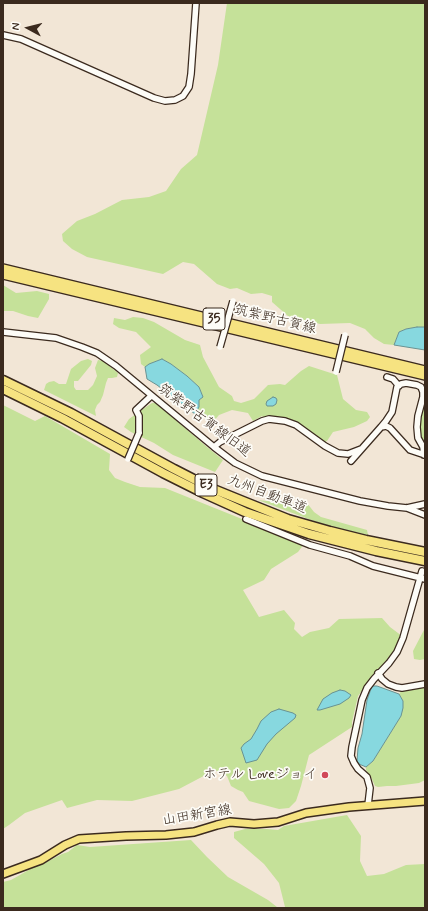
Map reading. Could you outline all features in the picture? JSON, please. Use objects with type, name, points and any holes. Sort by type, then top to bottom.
[{"type":"highway","name":"九州自動車道","points":[[3,380],[72,413],[162,463],[211,488],[288,519],[366,540],[425,552]]},
{"type":"highway","name":"九州自動車道","points":[[3,389],[62,418],[190,486],[245,512],[309,534],[376,551],[425,561]]},
{"type":"main road","name":"筑紫野古賀線","points":[[3,268],[425,370]]},
{"type":"main road","name":"筑紫野古賀線","points":[[3,275],[425,376]]},
{"type":"main road","name":"山田新宮線","points":[[3,874],[41,860],[65,845],[79,839],[166,835],[194,832],[230,822],[254,824],[278,822],[306,813],[368,805],[425,801]]},
{"type":"street","points":[[3,35],[21,39],[165,102],[175,100],[183,96],[189,87],[196,3]]},
{"type":"street","points":[[220,348],[232,301]]},
{"type":"street","name":"筑紫野古賀線旧道","points":[[3,332],[56,338],[97,353],[116,366],[235,463],[262,476],[360,501],[388,506],[407,508],[425,504]]},
{"type":"street","points":[[336,372],[345,335]]},
{"type":"street","points":[[387,377],[393,379],[399,386]]},
{"type":"street","points":[[351,461],[386,421],[392,412],[397,387],[406,383],[422,387],[423,397],[417,427],[418,438],[425,455]]},
{"type":"street","points":[[127,462],[139,433],[139,416],[136,410],[151,396]]},
{"type":"street","points":[[214,447],[220,442],[269,419],[285,421],[296,425],[325,446],[338,453],[348,454],[361,449]]},
{"type":"street","points":[[381,427],[386,426],[390,428],[410,450],[425,455]]},
{"type":"street","points":[[407,508],[425,515]]},
{"type":"street","points":[[246,520],[310,545],[350,556],[392,572],[422,575],[403,638],[397,652],[367,688],[362,700],[351,756],[358,769],[367,777],[370,788],[368,805]]},
{"type":"street","points":[[378,673],[388,684],[396,687],[402,688],[425,684]]},
{"type":"green space","points":[[227,3],[425,3],[425,328],[417,327],[399,332],[394,345],[384,344],[374,338],[365,329],[350,323],[320,324],[288,316],[272,302],[272,296],[262,293],[251,294],[237,288],[230,289],[217,284],[194,264],[183,262],[163,274],[87,257],[72,249],[63,241],[62,234],[77,221],[95,214],[122,200],[149,197],[166,191],[181,169],[197,155],[218,65]]},
{"type":"green space","points":[[3,285],[16,293],[37,291],[49,294],[49,299],[38,318],[13,311],[3,311]]},
{"type":"green space","points":[[133,317],[143,318],[154,322],[185,340],[200,345],[203,357],[219,387],[232,396],[234,401],[241,403],[254,399],[268,385],[285,385],[309,366],[337,375],[343,399],[356,410],[367,412],[370,417],[367,421],[354,427],[333,432],[327,441],[321,444],[286,419],[268,421],[262,416],[253,421],[248,413],[232,410],[219,415],[213,422],[195,414],[199,407],[199,400],[203,397],[199,387],[187,376],[162,359],[145,367],[141,364],[140,355],[151,347],[136,332],[119,328],[113,324],[114,318],[125,320]]},
{"type":"green space","points":[[88,359],[92,361],[91,365],[78,381],[74,381],[74,387],[76,390],[88,390],[93,385],[97,376],[95,368],[98,360],[103,361],[118,373],[117,377],[108,378],[103,395],[95,410],[96,416],[44,390],[46,384],[49,382],[54,381],[59,384],[66,384],[71,369],[81,361]]},
{"type":"green space","points":[[152,403],[156,403],[223,460],[215,472],[173,455],[124,427],[129,419]]},
{"type":"green space","points":[[425,403],[425,446],[421,435],[419,418]]},
{"type":"green space","points":[[3,405],[35,421],[45,416],[110,454],[109,470],[115,478],[140,487],[165,488],[304,544],[298,552],[271,569],[264,580],[243,590],[259,617],[284,610],[295,623],[294,629],[302,637],[310,632],[329,628],[339,619],[382,618],[390,627],[402,636],[390,659],[376,672],[358,696],[352,727],[309,755],[296,801],[289,808],[279,809],[249,801],[243,792],[231,786],[227,776],[215,770],[179,789],[132,801],[97,800],[67,808],[62,800],[25,813],[3,829]]},
{"type":"green space","points":[[297,498],[307,503],[314,512],[321,517],[367,530],[368,535],[311,520],[258,500],[294,504]]},
{"type":"green space","points":[[425,628],[425,659],[414,659],[413,651]]},
{"type":"green space","points":[[425,687],[425,780],[419,783],[396,786],[375,786],[366,770],[366,767],[373,761],[401,716],[403,701],[399,694],[402,690]]},
{"type":"green space","points":[[347,815],[361,836],[360,861],[367,876],[384,874],[406,865],[425,864],[425,908],[3,908],[3,882],[11,880],[34,867],[68,852],[77,845],[90,847],[191,840],[228,877],[268,900],[277,907],[285,907],[279,883],[264,864],[234,838],[234,832],[245,829],[278,830],[284,826]]},
{"type":"water","points":[[417,327],[425,328],[425,350],[394,345],[399,332]]},
{"type":"water","points":[[162,359],[187,376],[199,387],[203,397],[199,400],[199,407],[195,414],[147,379],[145,367]]},
{"type":"water","points":[[273,397],[277,400],[276,404],[273,406],[267,406],[267,401]]},
{"type":"water","points":[[372,686],[377,686],[399,694],[403,701],[403,708],[401,716],[373,761],[366,767],[359,764],[357,761],[367,700]]},
{"type":"water","points":[[340,690],[351,695],[340,704],[317,710],[323,699]]},
{"type":"water","points":[[279,709],[293,713],[296,715],[295,718],[276,734],[267,744],[257,760],[246,763],[241,748],[251,739],[261,721],[271,712]]},
{"type":"place","name":"ホテル Loveジョイ","points":[[325,775]]}]
